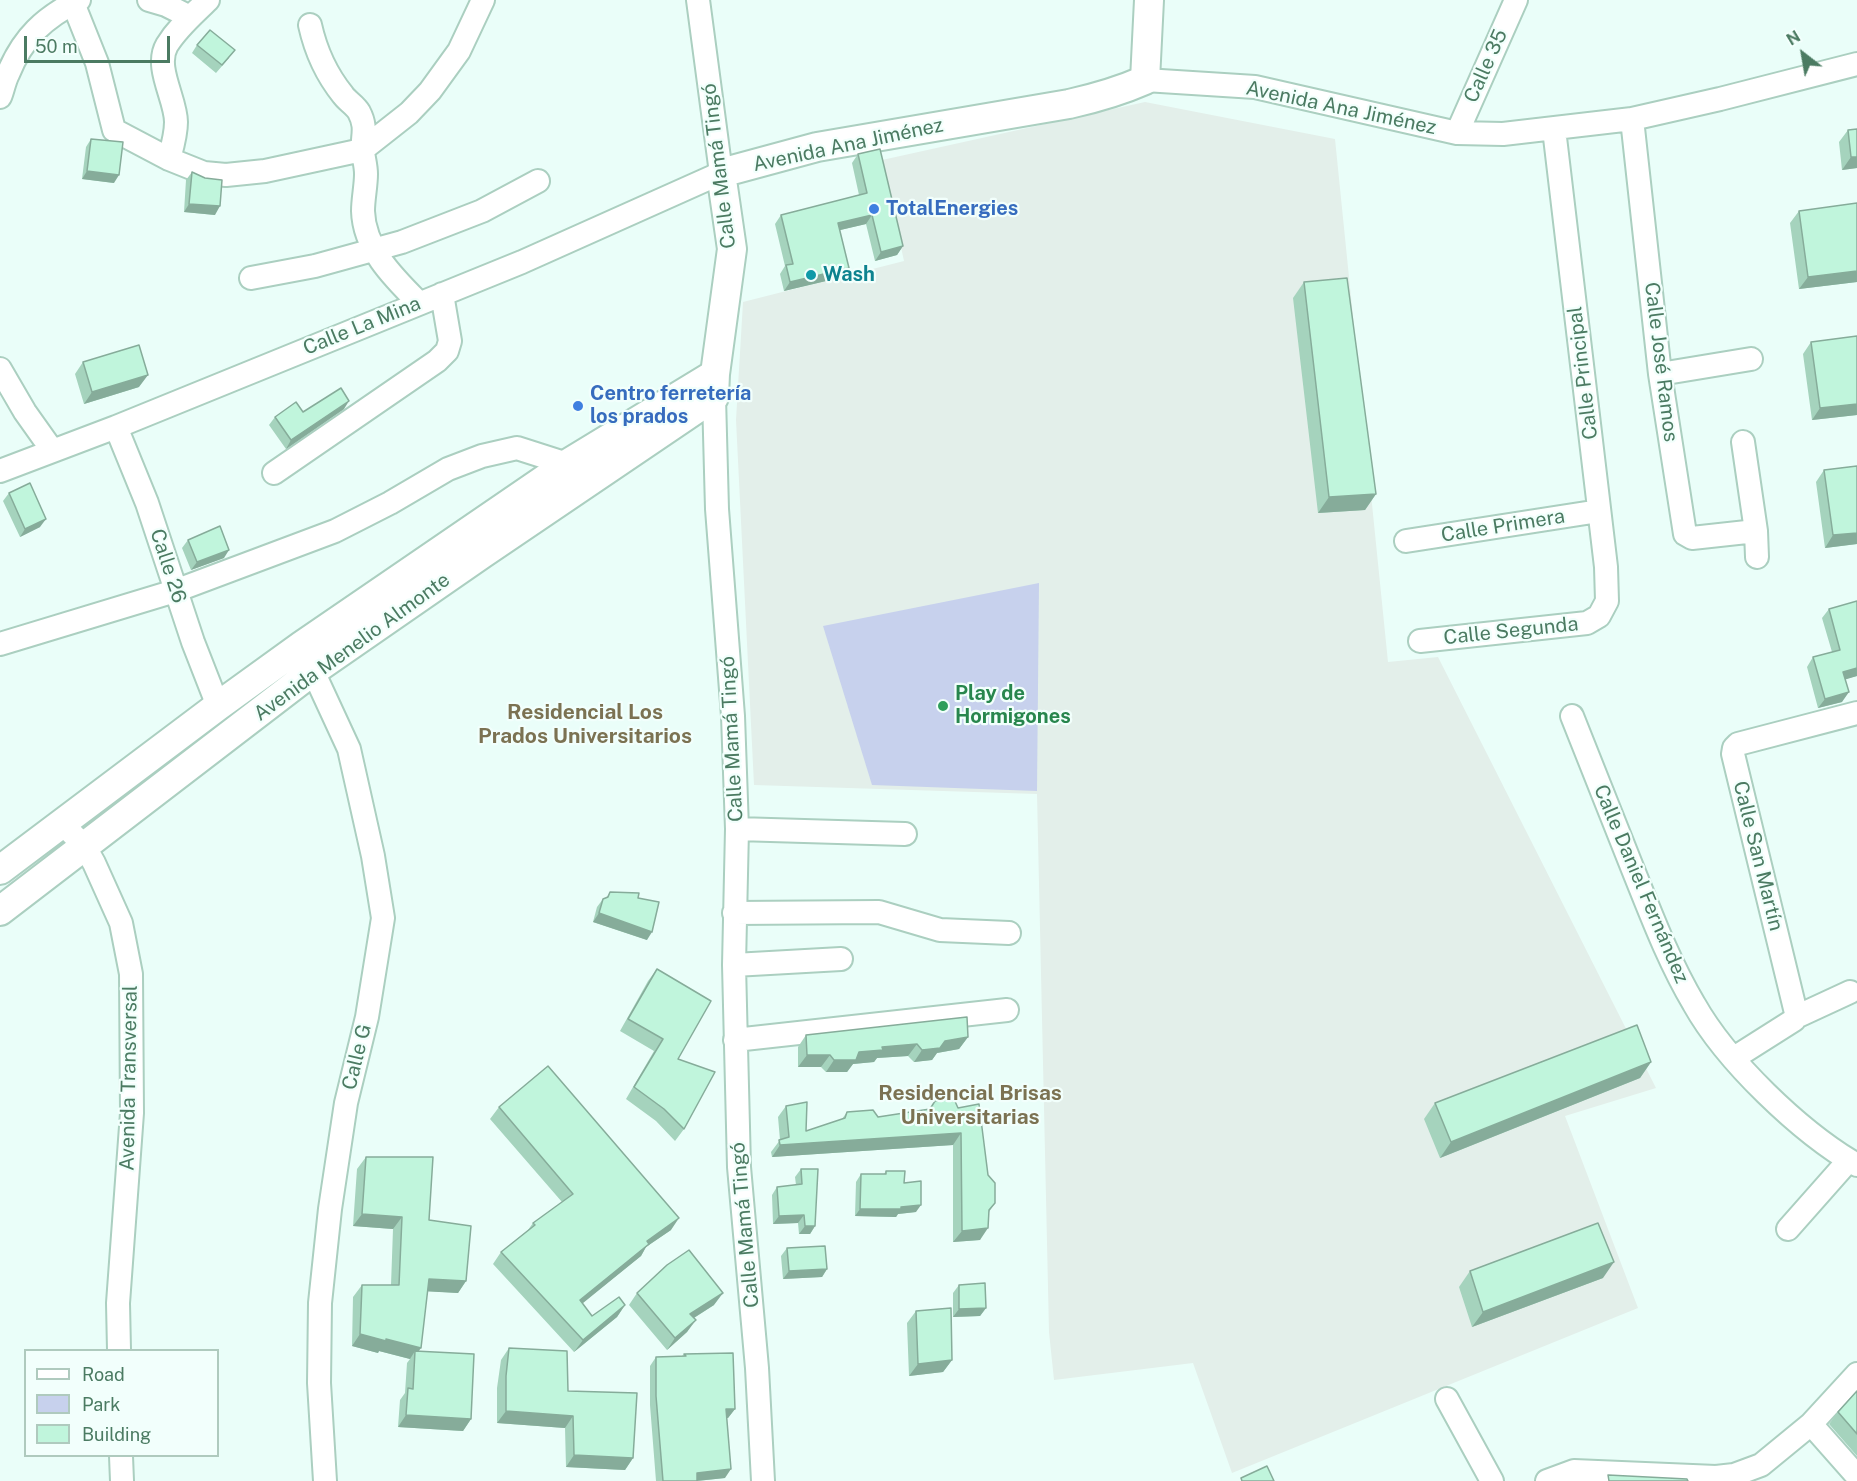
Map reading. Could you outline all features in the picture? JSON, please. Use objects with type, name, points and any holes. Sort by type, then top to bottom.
[{"type":"street","points":[[148,0],[166,5],[190,17]]},
{"type":"street","points":[[169,159],[176,122],[163,58],[166,46],[190,17],[208,0]]},
{"type":"street","points":[[0,97],[18,52],[32,33],[53,14],[76,2],[97,63],[114,130],[169,159],[204,173],[226,175],[265,171],[362,150],[409,112],[430,90],[459,51],[483,0]]},
{"type":"street","name":"Calle Mamá Tingó","points":[[698,0],[732,249],[714,386],[717,509],[733,716],[737,829],[734,965],[739,1167],[757,1368],[763,1481]]},
{"type":"street","points":[[1145,80],[1149,0]]},
{"type":"street","name":"Calle 35","points":[[1457,133],[1516,0]]},
{"type":"street","points":[[310,26],[314,44],[327,73],[347,101],[359,112],[365,132],[362,150],[366,176],[363,212],[366,232],[381,261],[419,303]]},
{"type":"street","name":"Avenida Ana Jiménez","points":[[721,173],[817,147],[1101,97],[1145,80],[1256,87],[1457,133],[1503,134],[1632,119],[1857,64]]},
{"type":"street","name":"Calle José Ramos","points":[[1632,119],[1660,374],[1685,534],[1692,538],[1756,531]]},
{"type":"street","name":"Calle Principal","points":[[1554,129],[1606,567],[1607,601],[1599,616]]},
{"type":"street","name":"Calle La Mina","points":[[0,471],[116,427],[522,262],[721,173]]},
{"type":"street","points":[[252,278],[315,266],[402,242],[482,211],[538,181]]},
{"type":"street","points":[[274,473],[437,361],[447,351],[450,341],[442,294]]},
{"type":"street","points":[[1660,374],[1751,359]]},
{"type":"street","points":[[0,369],[25,412],[52,450]]},
{"type":"street","name":"Avenida Menelio Almonte","points":[[0,911],[85,847],[307,659],[567,464],[714,386]]},
{"type":"street","name":"Avenida Menelio Almonte","points":[[0,870],[218,705],[307,659],[482,554],[714,386]]},
{"type":"street","name":"Calle 26","points":[[116,427],[147,502],[176,591],[218,705]]},
{"type":"street","points":[[1743,442],[1756,531],[1757,556]]},
{"type":"street","points":[[0,644],[176,591],[335,531],[390,503],[448,469],[482,456],[518,448],[567,464]]},
{"type":"street","name":"Calle Primera","points":[[1406,541],[1599,511]]},
{"type":"street","name":"Calle Segunda","points":[[1420,641],[1587,623],[1599,616]]},
{"type":"street","name":"Calle G","points":[[307,659],[349,749],[373,856],[383,918],[367,1017],[346,1103],[330,1209],[320,1303],[319,1383],[325,1481]]},
{"type":"street","name":"Calle San Martín","points":[[1796,1017],[1733,754],[1734,748],[1738,744],[1857,713]]},
{"type":"street","name":"Calle Daniel Fernández","points":[[1572,716],[1667,955],[1694,1005],[1734,1058],[1806,1130],[1853,1163]]},
{"type":"street","name":"Avenida Transversal","points":[[62,823],[85,847],[121,922],[131,974],[132,1113],[118,1303],[119,1349]]},
{"type":"street","points":[[737,829],[905,834]]},
{"type":"street","points":[[734,914],[879,912],[940,930],[1009,933]]},
{"type":"street","points":[[734,965],[841,959]]},
{"type":"street","points":[[1734,1058],[1796,1017],[1850,992]]},
{"type":"street","points":[[735,1040],[1007,1010]]},
{"type":"street","points":[[1788,1229],[1853,1163]]},
{"type":"street","points":[[1547,1481],[1574,1471],[1633,1477],[1716,1477],[1764,1473],[1811,1424],[1854,1386]]},
{"type":"street","points":[[1447,1399],[1492,1481]]},
{"type":"street","points":[[1811,1424],[1857,1476]]},
{"type":"street","points":[[121,1457],[122,1481]]},
{"type":"shaded area","points":[[1145,102],[1335,139],[1388,662],[1438,657],[1656,1088],[1565,1116],[1638,1308],[1232,1473],[1193,1363],[1054,1380],[1049,1332],[1037,794],[754,785],[736,420],[743,302],[904,261],[882,160]]},
{"type":"green space","name":"Play de Hormigones","points":[[1039,583],[1037,791],[872,785],[823,626]]},
{"type":"building","points":[[210,30],[235,50],[222,65],[197,45]]},
{"type":"building","points":[[1857,129],[1857,157],[1851,157],[1848,130]]},
{"type":"building","points":[[91,139],[123,142],[119,175],[87,171]]},
{"type":"building","points":[[880,149],[903,246],[881,252],[872,215],[838,223],[849,268],[790,282],[786,265],[793,264],[781,215],[867,193],[858,154]]},
{"type":"building","points":[[192,172],[205,178],[222,180],[220,206],[189,204]]},
{"type":"building","points":[[1857,203],[1857,271],[1808,277],[1799,211]]},
{"type":"building","points":[[1347,278],[1376,494],[1329,497],[1304,282]]},
{"type":"building","points":[[1857,336],[1857,404],[1820,408],[1811,342]]},
{"type":"building","points":[[139,345],[148,375],[92,392],[83,362]]},
{"type":"building","points":[[341,388],[349,401],[291,440],[275,417],[296,402],[303,412]]},
{"type":"building","points":[[1857,466],[1857,533],[1833,535],[1824,470]]},
{"type":"building","points":[[30,483],[46,519],[25,529],[9,493]]},
{"type":"building","points":[[220,526],[229,550],[197,562],[188,540]]},
{"type":"building","points":[[1857,601],[1857,668],[1843,672],[1849,692],[1825,699],[1813,657],[1840,650],[1829,609]]},
{"type":"building","points":[[610,892],[639,893],[638,898],[659,902],[652,932],[599,913],[603,899],[608,897]]},
{"type":"building","points":[[657,969],[711,1001],[678,1059],[715,1072],[684,1129],[664,1109],[634,1087],[663,1039],[628,1019]]},
{"type":"building","points":[[967,1017],[968,1037],[945,1041],[940,1048],[922,1050],[917,1044],[882,1047],[883,1050],[859,1052],[856,1060],[834,1060],[830,1055],[807,1055],[806,1035]]},
{"type":"building","points":[[1637,1025],[1651,1062],[1451,1142],[1435,1103]]},
{"type":"building","points":[[548,1066],[679,1218],[647,1241],[649,1244],[580,1300],[592,1316],[619,1297],[625,1305],[583,1340],[501,1252],[535,1225],[533,1223],[573,1194],[499,1107]]},
{"type":"building","points":[[954,1099],[958,1108],[979,1104],[988,1175],[995,1183],[995,1203],[989,1210],[988,1228],[962,1231],[961,1133],[780,1145],[779,1140],[789,1137],[786,1106],[807,1102],[806,1131],[845,1118],[847,1112],[873,1110],[878,1117],[930,1109],[935,1101]]},
{"type":"building","points":[[366,1157],[433,1157],[429,1220],[471,1226],[466,1281],[429,1279],[421,1348],[360,1334],[362,1285],[399,1285],[402,1217],[362,1214]]},
{"type":"building","points":[[801,1169],[818,1169],[815,1226],[805,1226],[804,1215],[779,1216],[777,1187],[802,1184]]},
{"type":"building","points":[[886,1171],[905,1171],[904,1183],[921,1181],[921,1205],[901,1207],[901,1209],[860,1209],[861,1174],[886,1174]]},
{"type":"building","points":[[1598,1223],[1614,1262],[1483,1312],[1470,1271]]},
{"type":"building","points":[[825,1246],[827,1269],[789,1271],[787,1248]]},
{"type":"building","points":[[689,1250],[723,1293],[690,1314],[696,1320],[675,1338],[637,1293],[667,1265]]},
{"type":"building","points":[[985,1283],[986,1308],[959,1309],[959,1285]]},
{"type":"building","points":[[951,1308],[952,1360],[918,1364],[916,1311]]},
{"type":"building","points":[[509,1348],[567,1351],[568,1391],[637,1393],[633,1458],[574,1455],[573,1416],[506,1411]]},
{"type":"building","points":[[415,1351],[474,1354],[471,1419],[406,1415],[408,1388],[413,1389]]},
{"type":"building","points":[[733,1353],[735,1409],[726,1409],[731,1469],[697,1473],[697,1481],[663,1481],[656,1396],[656,1357]]},
{"type":"building","points":[[1857,1391],[1857,1434],[1838,1412]]},
{"type":"building","points":[[1267,1466],[1274,1481],[1242,1481],[1241,1478]]},
{"type":"building","points":[[1608,1475],[1687,1479],[1688,1481],[1609,1481]]},
{"type":"place","name":"TotalEnergies","points":[[874,209]]},
{"type":"place","name":"Wash","points":[[811,275]]},
{"type":"place","name":"Centro ferretería los prados","points":[[578,406]]},
{"type":"place","name":"Play de Hormigones","points":[[943,706]]},
{"type":"district","name":"Residencial Los Prados Universitarios","points":[[585,725]]},
{"type":"district","name":"Residencial Brisas Universitarias","points":[[970,1106]]}]
